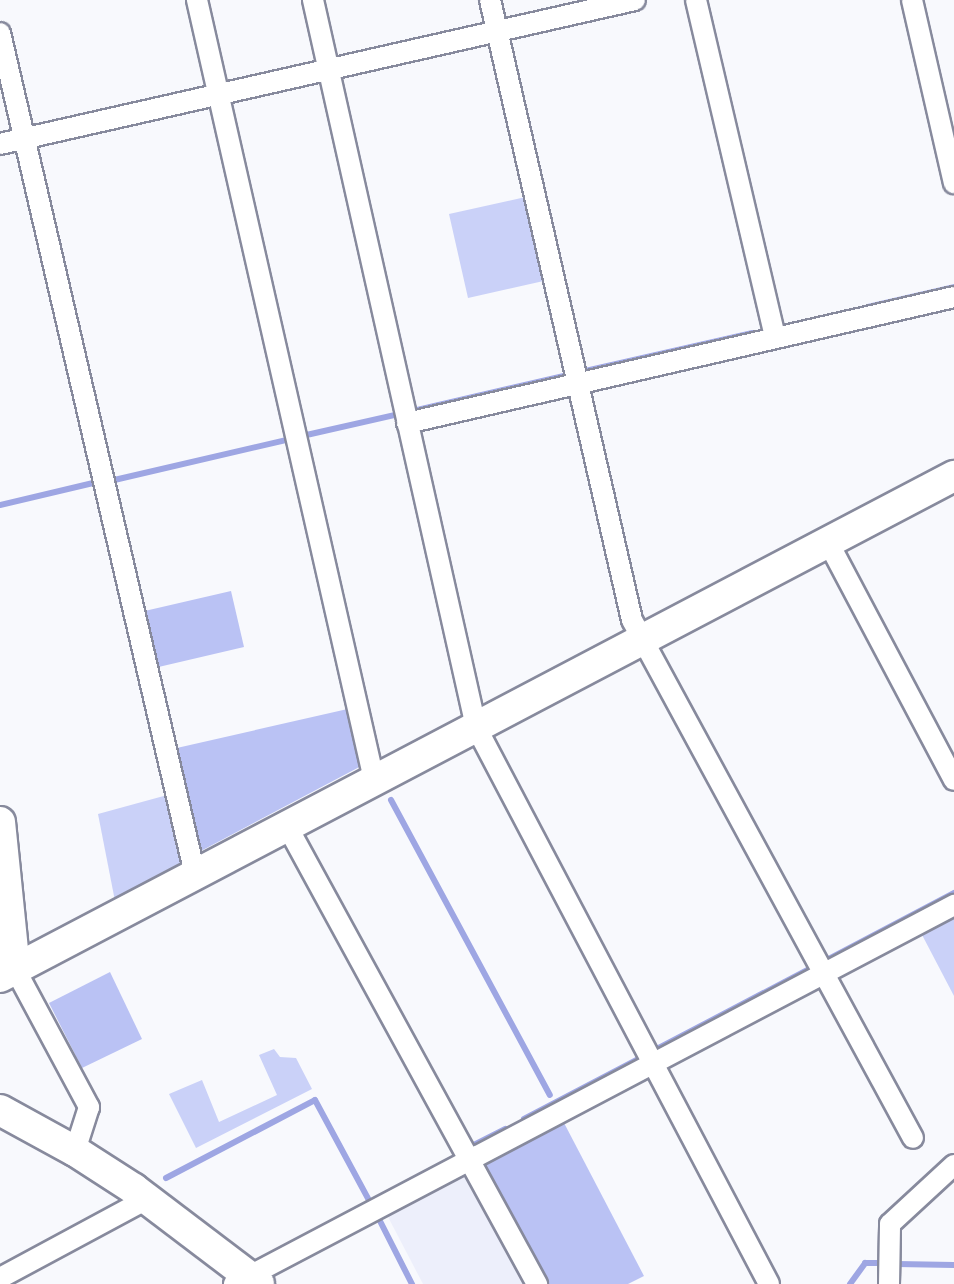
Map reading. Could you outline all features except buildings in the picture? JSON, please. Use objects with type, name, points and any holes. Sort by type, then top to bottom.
[{"type":"street","points":[[197,0],[374,780]]},
{"type":"street","points":[[312,0],[476,727],[768,1284]]},
{"type":"street","points":[[490,0],[632,620],[913,1138]]},
{"type":"street","points":[[0,144],[635,0]]},
{"type":"street","points":[[696,0],[774,338]]},
{"type":"street","points":[[912,0],[954,183]]},
{"type":"street","points":[[0,34],[195,874]]},
{"type":"street","points":[[407,423],[954,297]]},
{"type":"street","points":[[8,973],[954,476]]},
{"type":"street","points":[[828,542],[954,780]]},
{"type":"street","points":[[0,822],[8,973],[89,1108],[75,1150]]},
{"type":"street","points":[[287,826],[537,1284]]},
{"type":"street","points":[[0,1110],[75,1150],[147,1199],[247,1281],[954,905]]},
{"type":"street","points":[[888,1284],[890,1224],[954,1165]]},
{"type":"street","points":[[0,1278],[147,1199]]},
{"type":"shaded area","points":[[530,196],[548,280],[468,298],[449,214]]},
{"type":"shaded area","points":[[231,591],[244,647],[150,669],[136,613]]},
{"type":"shaded area","points":[[352,708],[365,764],[199,852],[168,750]]},
{"type":"shaded area","points":[[171,794],[184,865],[115,901],[98,814]]},
{"type":"shaded area","points":[[954,912],[954,996],[920,931]]},
{"type":"shaded area","points":[[110,972],[142,1039],[82,1068],[49,1003]]},
{"type":"shaded area","points":[[274,1049],[280,1057],[296,1058],[312,1089],[196,1148],[169,1094],[202,1080],[219,1122],[277,1095],[259,1055]]},
{"type":"shaded area","points":[[563,1121],[644,1276],[628,1284],[542,1284],[480,1171],[485,1162]]},
{"type":"shaded area","points":[[465,1172],[530,1284],[423,1284],[387,1215]]},
{"type":"waterway","points":[[868,307],[954,287]]},
{"type":"waterway","points":[[581,372],[753,333]]},
{"type":"waterway","points":[[413,411],[564,376]]},
{"type":"waterway","points":[[302,436],[399,414]]},
{"type":"waterway","points":[[110,481],[291,439]]},
{"type":"waterway","points":[[0,505],[97,482]]},
{"type":"waterway","points":[[391,800],[550,1095]]},
{"type":"waterway","points":[[825,961],[954,893]]},
{"type":"waterway","points":[[653,1051],[813,967]]},
{"type":"waterway","points":[[524,1119],[640,1058]]},
{"type":"waterway","points":[[166,1178],[315,1100],[370,1202]]},
{"type":"waterway","points":[[468,1148],[505,1129]]},
{"type":"waterway","points":[[380,1221],[412,1284]]},
{"type":"waterway","points":[[850,1284],[865,1263],[878,1263]]},
{"type":"waterway","points":[[897,1264],[954,1265]]}]
